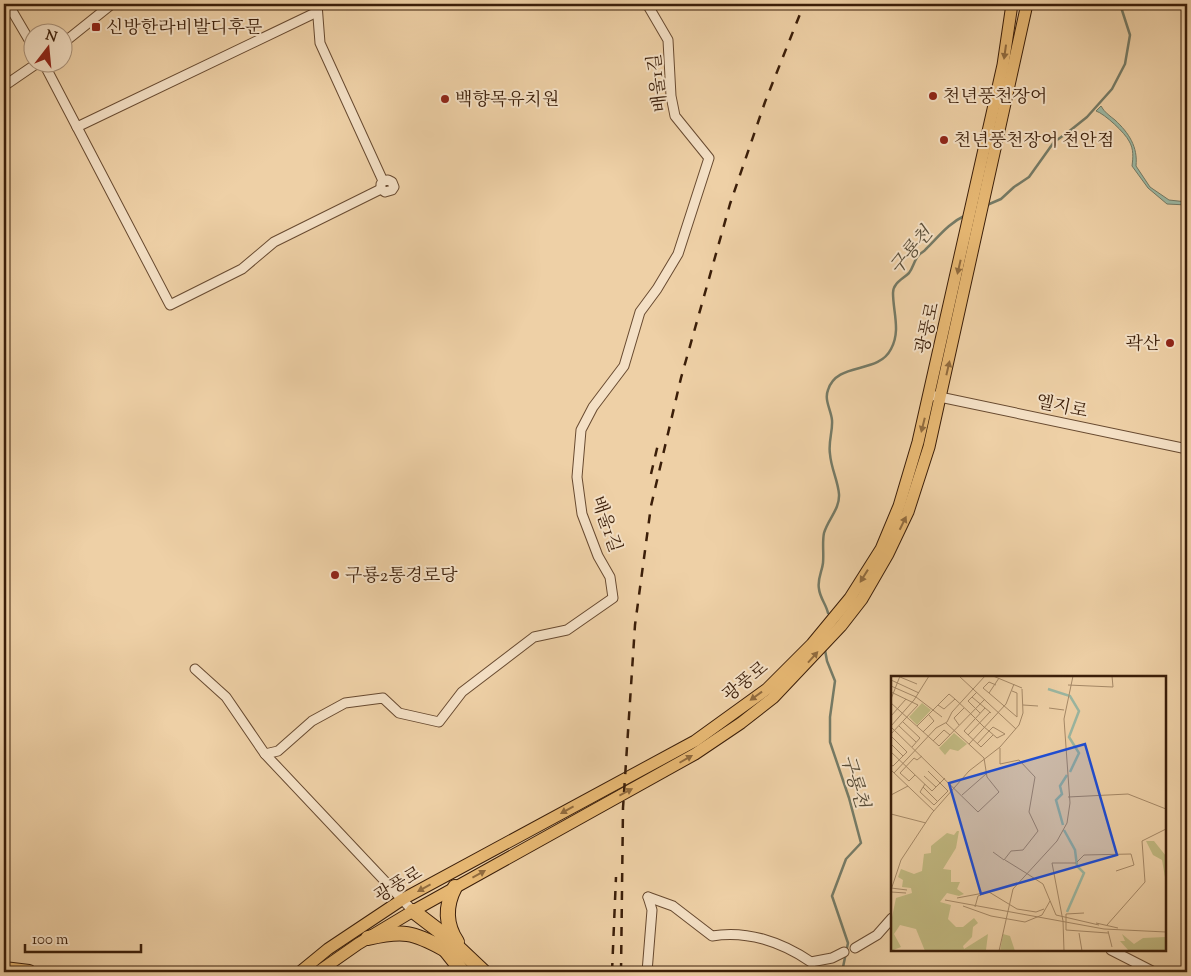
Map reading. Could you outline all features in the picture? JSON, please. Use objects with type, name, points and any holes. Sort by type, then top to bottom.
[{"type":"highway","points":[[455,887],[449,901],[447,919],[454,938],[468,956]]},
{"type":"highway","points":[[413,911],[463,972]]},
{"type":"highway","points":[[413,911],[447,937],[484,972]]},
{"type":"highway","points":[[368,938],[390,933],[409,933],[426,939],[444,949]]},
{"type":"highway","points":[[4,969],[29,972]]},
{"type":"main road","points":[[975,217],[975,191],[1003,65],[1012,4]]},
{"type":"main road","points":[[975,217],[987,185],[1026,4]]},
{"type":"main road","name":"광풍로","points":[[318,972],[368,938],[413,911],[695,754],[741,723],[773,698],[796,675],[852,612],[862,599],[888,554],[908,512],[930,447],[935,396],[975,217]]},
{"type":"main road","name":"광풍로","points":[[300,972],[328,949],[403,899],[695,741],[766,689],[812,644],[844,606],[881,549],[899,506],[918,442],[935,396]]},
{"type":"street","points":[[8,4],[22,28]]},
{"type":"street","points":[[72,36],[112,4]]},
{"type":"street","name":"배울1길","points":[[265,754],[278,751],[312,721],[345,703],[383,698],[399,712],[439,722],[462,692],[534,636],[567,630],[613,598],[610,577],[598,556],[582,514],[577,477],[581,430],[592,407],[624,366],[640,312],[657,289],[678,254],[709,158],[675,116],[671,96],[668,40],[647,4]]},
{"type":"street","points":[[47,72],[170,305],[242,269],[274,242],[382,185],[320,44],[317,8],[77,127]]},
{"type":"street","points":[[4,86],[26,72]]},
{"type":"street","name":"엘지로","points":[[935,396],[1187,449]]},
{"type":"street","points":[[195,669],[226,696],[265,754],[413,911]]},
{"type":"street","points":[[647,972],[652,910],[648,897],[673,906],[712,936],[726,934],[747,935],[776,943],[795,951],[811,962],[832,958],[844,952]]},
{"type":"street","points":[[855,948],[877,935],[891,919]]},
{"type":"street","points":[[1113,951],[1154,972]]},
{"type":"shaded area","points":[[1101,106],[1120,125],[1132,141],[1136,153],[1136,166],[1150,187],[1169,200],[1187,202],[1187,205],[1167,204],[1148,188],[1132,166],[1131,144],[1114,124],[1096,111]]},
{"type":"waterway","name":"구룡천","points":[[987,205],[1001,199],[1029,177],[1054,142],[1087,117],[1112,89],[1125,64],[1130,35],[1120,4]]},
{"type":"waterway","name":"구룡천","points":[[828,613],[819,585],[823,563],[823,540],[824,533],[839,499],[830,454],[832,420],[827,401],[828,390],[833,381],[840,375],[868,366],[885,357],[891,349],[896,335],[893,293],[895,286],[909,273],[919,255],[940,234],[966,215]]},
{"type":"waterway","name":"구룡천","points":[[825,650],[835,681],[830,717],[830,742],[849,798],[861,843],[846,859],[832,896],[848,943],[842,972]]},
{"type":"railway","points":[[621,972],[623,808],[635,625],[651,506],[681,378],[730,204],[765,102],[804,4]]},
{"type":"railway","points":[[651,474],[659,440]]},
{"type":"railway","points":[[612,972],[616,877]]},
{"type":"place","name":"신방한라비발디후문","points":[[96,27]]},
{"type":"place","name":"천년풍천장어","points":[[933,96]]},
{"type":"place","name":"백향목유치원","points":[[445,99]]},
{"type":"place","name":"천년풍천장어 천안점","points":[[944,140]]},
{"type":"place","name":"곽산","points":[[1170,343]]},
{"type":"place","name":"구룡2통경로당","points":[[335,575]]}]
